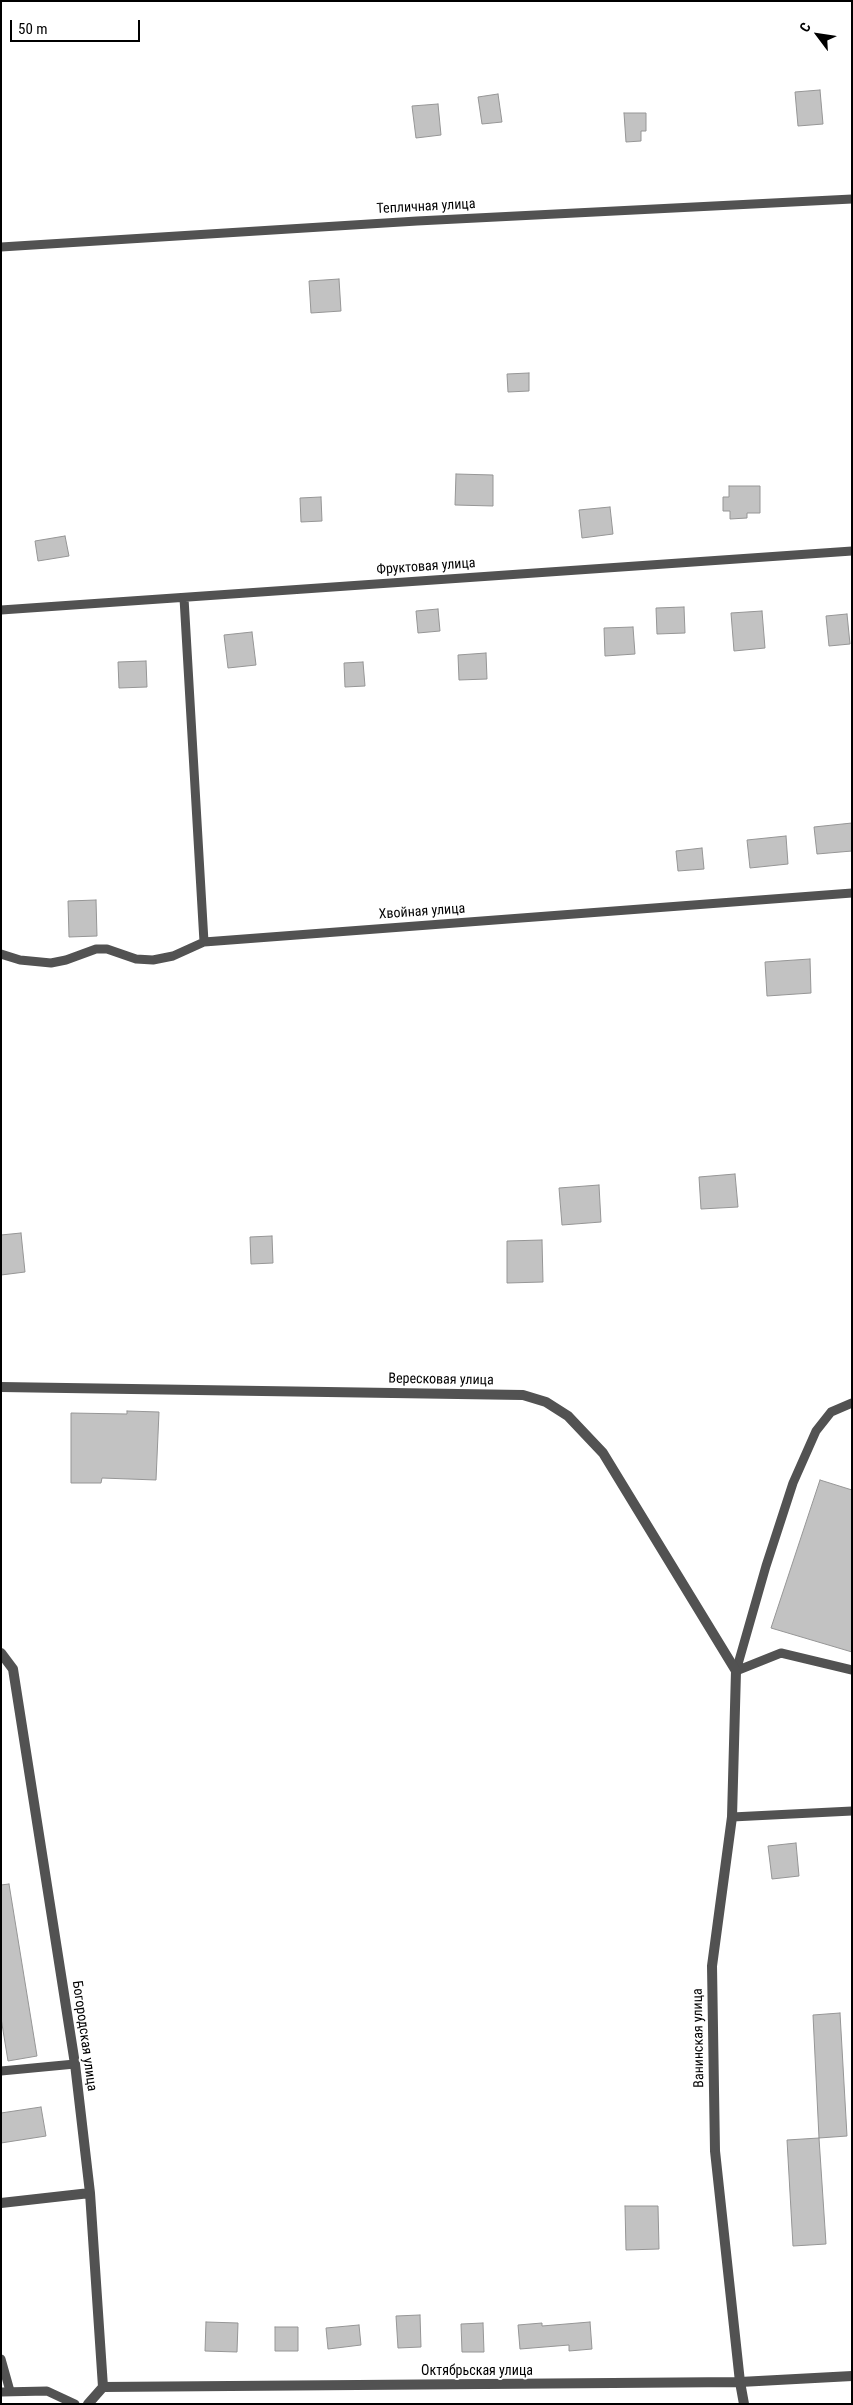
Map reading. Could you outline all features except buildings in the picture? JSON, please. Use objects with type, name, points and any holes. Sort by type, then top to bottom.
[{"type":"street","name":"Вересковая улица","points":[[1,1387],[523,1395],[546,1402],[568,1416],[603,1453],[736,1671]]},
{"type":"street","name":"Богородская улица","points":[[1,1654],[13,1669],[75,2064],[90,2194],[103,2387]]},
{"type":"street","name":"Ванинская улица","points":[[736,1671],[732,1817],[712,1976],[715,2151],[744,2404]]},
{"type":"street","points":[[1,2203],[90,2194]]},
{"type":"street","name":"Октябрьская улица","points":[[103,2387],[740,2382],[852,2376]]},
{"type":"street","points":[[88,2404],[103,2387]]},
{"type":"lane","name":"Тепличная улица","points":[[1,247],[418,220],[852,199]]},
{"type":"lane","name":"Фруктовая улица","points":[[1,610],[852,551]]},
{"type":"lane","points":[[184,598],[204,942]]},
{"type":"lane","name":"Хвойная улица","points":[[1,954],[20,960],[51,962],[66,960],[96,949],[107,949],[136,958],[153,960],[173,956],[204,942],[852,893]]},
{"type":"lane","points":[[736,1671],[766,1566],[794,1483],[816,1431],[831,1412],[852,1403]]},
{"type":"lane","points":[[736,1671],[781,1653],[852,1670]]},
{"type":"lane","points":[[732,1817],[852,1810]]},
{"type":"lane","points":[[1,2071],[75,2064]]},
{"type":"lane","points":[[1,2359],[6,2391],[47,2391],[74,2404]]}]
